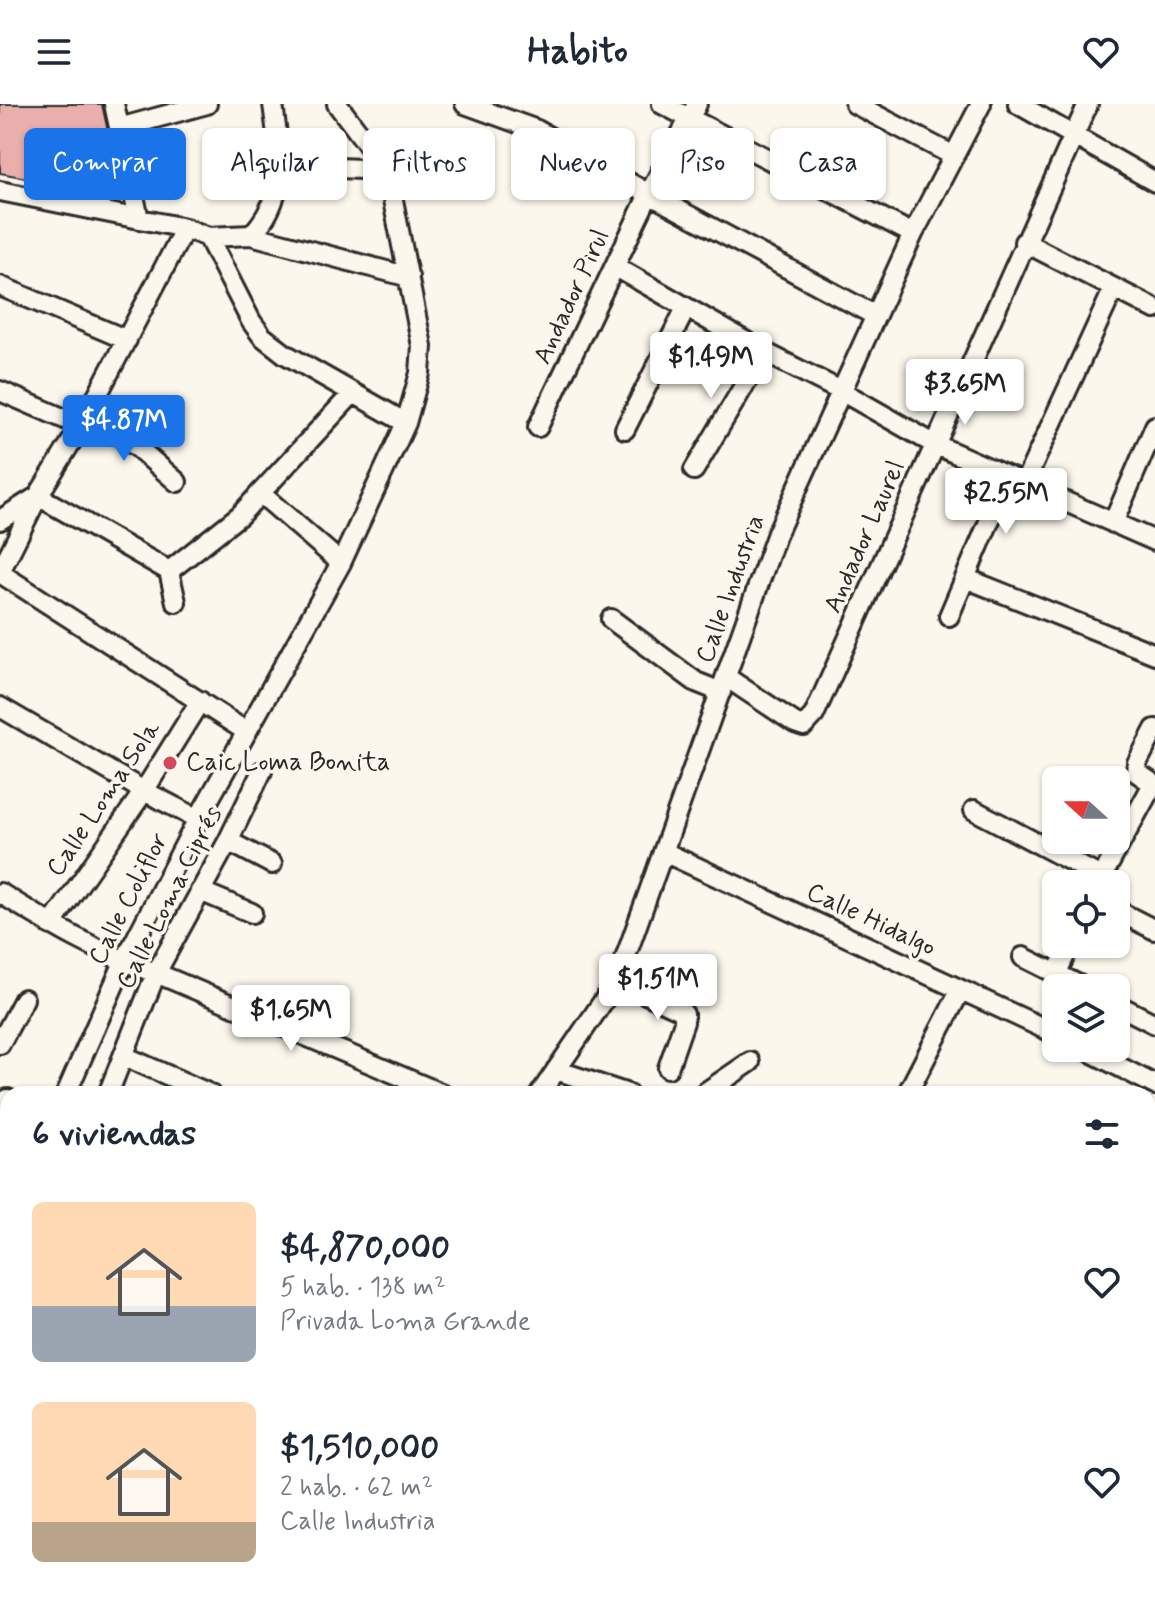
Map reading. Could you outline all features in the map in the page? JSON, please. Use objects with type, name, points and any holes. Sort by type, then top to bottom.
[{"type":"street","points":[[114,104],[119,128],[207,104]]},
{"type":"street","points":[[251,235],[264,222],[272,207],[280,166],[273,104]]},
{"type":"street","points":[[337,104],[363,138]]},
{"type":"street","points":[[465,104],[537,130],[876,316]]},
{"type":"street","points":[[662,104],[694,111],[913,234]]},
{"type":"street","points":[[855,104],[954,156]]},
{"type":"street","name":"Calle Industria","points":[[545,1086],[617,981],[777,533],[913,234],[981,104]]},
{"type":"street","points":[[1018,104],[1155,182]]},
{"type":"street","name":"Andador Laurel","points":[[723,684],[795,723],[804,726],[814,715],[1088,104]]},
{"type":"street","name":"Andador Pirul","points":[[538,427],[649,194],[694,111]]},
{"type":"street","points":[[0,191],[185,228],[208,237],[251,235],[409,277]]},
{"type":"street","points":[[135,200],[139,219]]},
{"type":"street","points":[[185,228],[81,426],[38,496],[0,572],[247,732],[341,563],[406,423],[420,373],[422,346],[393,200]]},
{"type":"street","points":[[208,237],[251,321],[262,336],[285,354],[406,423]]},
{"type":"street","points":[[1024,242],[1155,309]]},
{"type":"street","points":[[616,267],[934,444],[1155,541]]},
{"type":"street","points":[[0,286],[127,340]]},
{"type":"street","points":[[949,616],[965,578],[1114,288]]},
{"type":"street","points":[[625,429],[686,308]]},
{"type":"street","points":[[694,470],[764,352]]},
{"type":"street","points":[[0,391],[81,426],[129,440],[177,482]]},
{"type":"street","points":[[169,571],[240,515],[353,393]]},
{"type":"street","points":[[1113,523],[1155,426]]},
{"type":"street","points":[[260,493],[341,563]]},
{"type":"street","points":[[0,520],[38,496]]},
{"type":"street","points":[[38,496],[169,571],[176,602]]},
{"type":"street","points":[[965,578],[1155,654]]},
{"type":"street","points":[[611,619],[696,682],[723,684]]},
{"type":"street","name":"Calle Loma Sola","points":[[51,925],[144,791],[200,701]]},
{"type":"street","points":[[0,707],[198,819]]},
{"type":"street","points":[[1105,870],[1154,785],[1136,772],[1137,763],[1155,729]]},
{"type":"street","name":"Calle Coliflor","points":[[70,1086],[124,962],[247,732]]},
{"type":"street","name":"Calle Loma Ciprés","points":[[111,1086],[156,973],[228,841],[262,771]]},
{"type":"street","points":[[974,810],[1081,870]]},
{"type":"street","points":[[228,841],[272,864]]},
{"type":"street","name":"Calle Hidalgo","points":[[664,852],[1042,1028]]},
{"type":"street","points":[[200,891],[252,913]]},
{"type":"street","points":[[0,893],[51,925],[124,962],[424,1086]]},
{"type":"street","points":[[1130,917],[1155,930]]},
{"type":"street","points":[[1023,957],[1057,973],[1064,958]]},
{"type":"street","points":[[617,981],[684,1014],[668,1068]]},
{"type":"street","points":[[911,1086],[960,991]]},
{"type":"street","points":[[0,1044],[24,999]]},
{"type":"street","points":[[1130,1011],[1155,1024]]},
{"type":"street","points":[[124,1056],[192,1086]]},
{"type":"street","points":[[715,1086],[750,1062]]},
{"type":"street","points":[[1110,1062],[1155,1085]]},
{"type":"street","points":[[556,1070],[604,1086]]},
{"type":"building","points":[[0,104],[102,104],[107,128],[24,128],[24,178],[0,173]]},
{"type":"place","name":"Caic Loma Bonita","points":[[170,763]]}]
